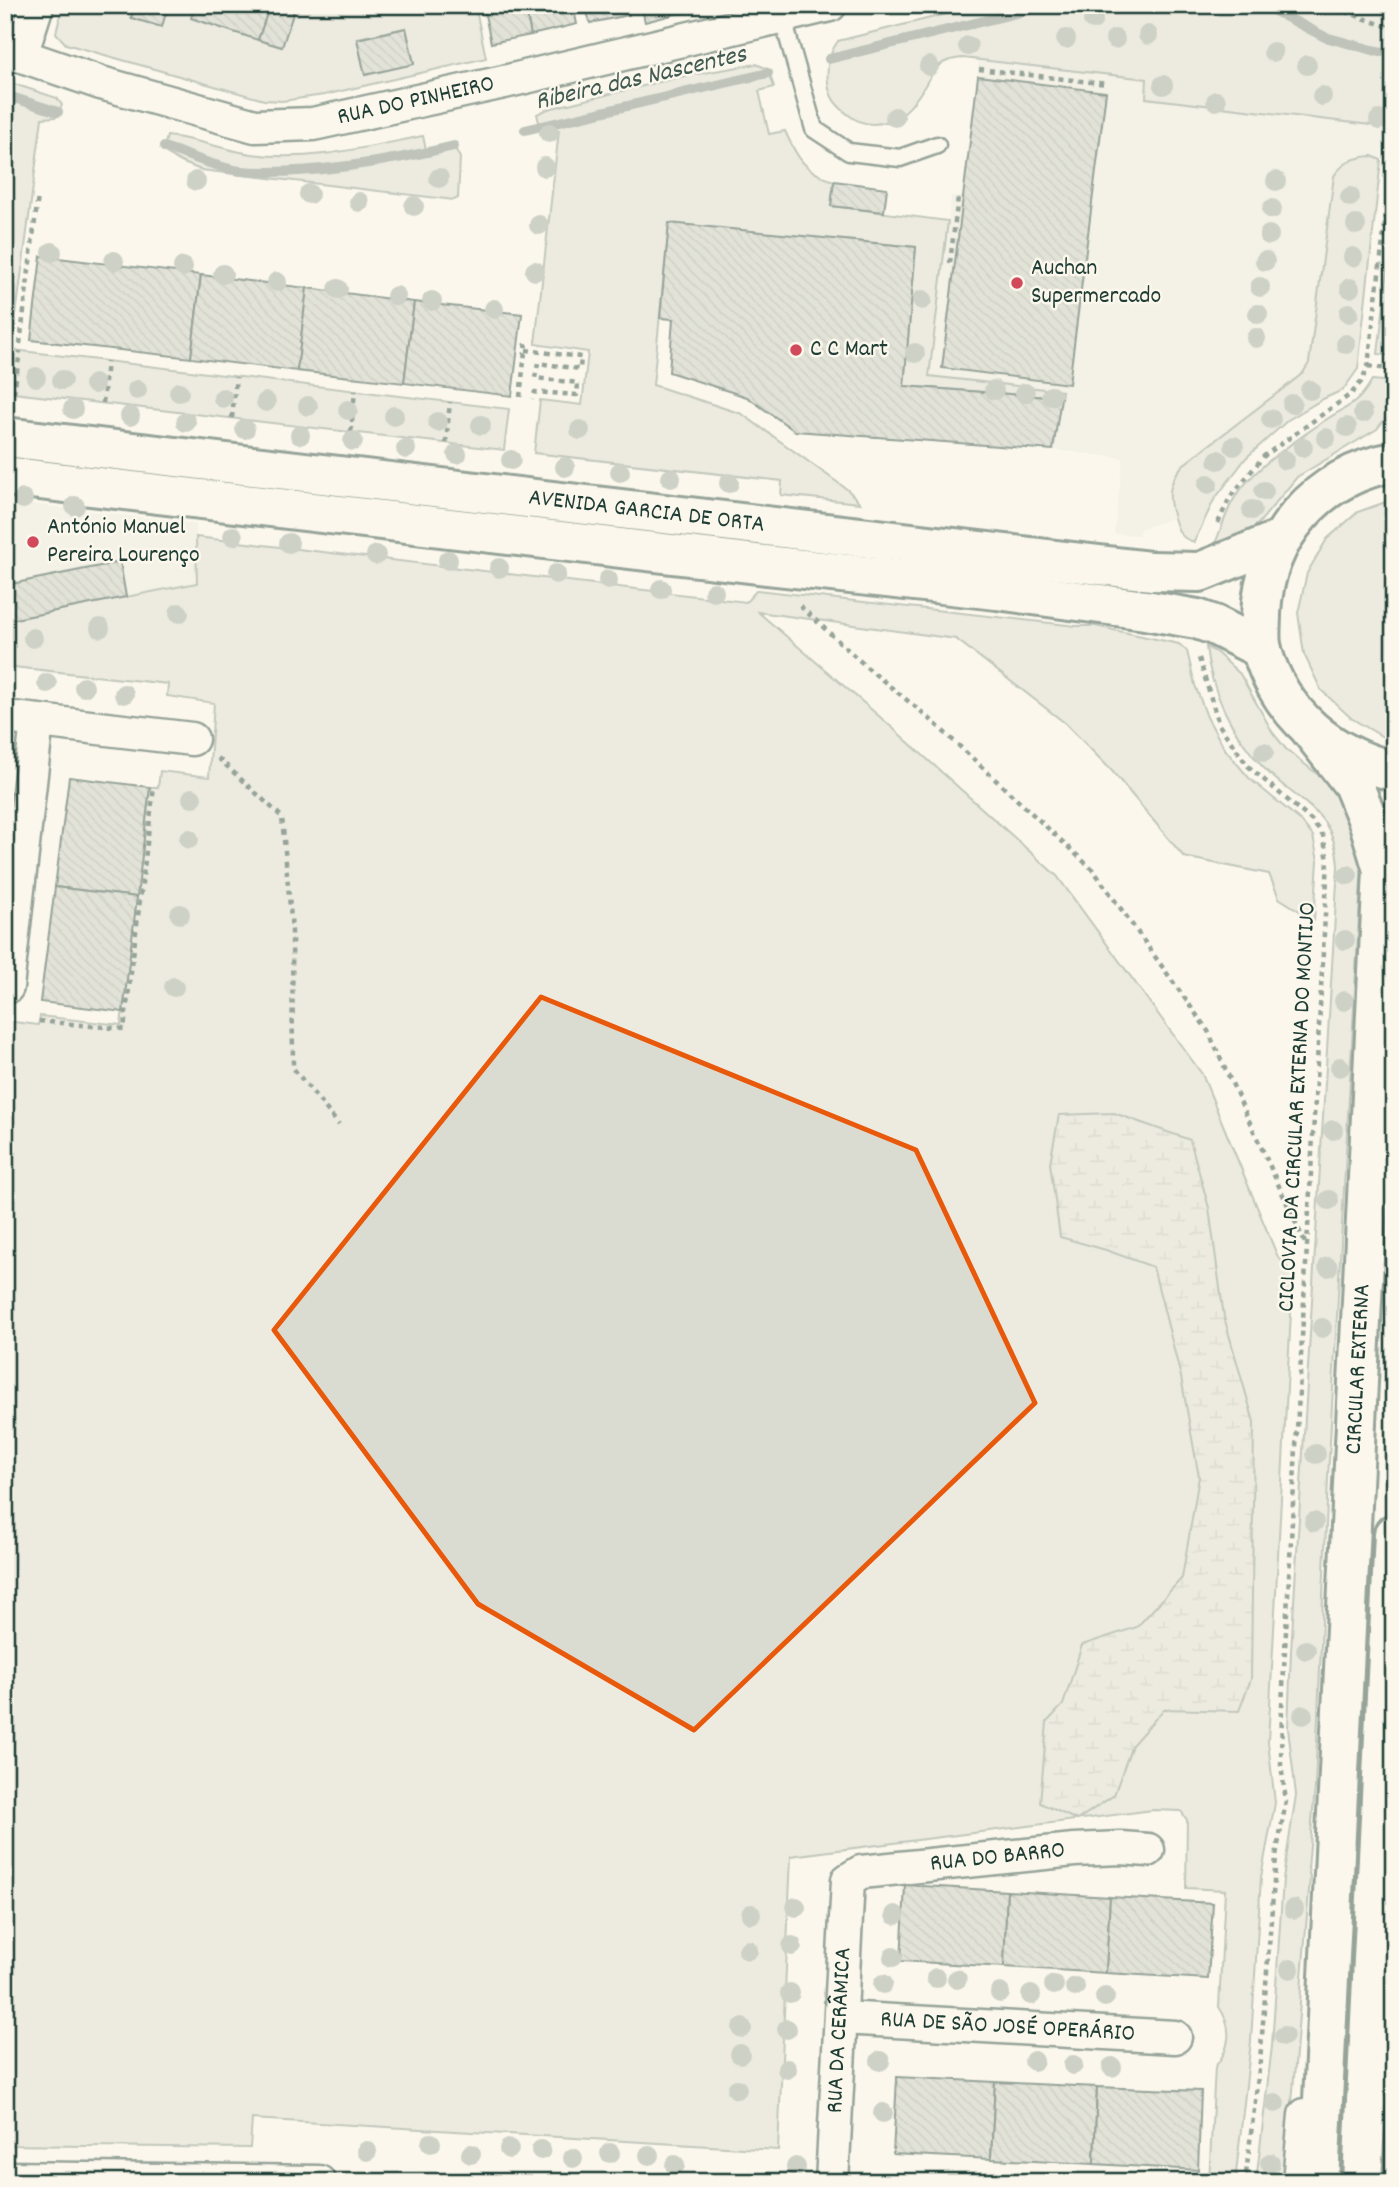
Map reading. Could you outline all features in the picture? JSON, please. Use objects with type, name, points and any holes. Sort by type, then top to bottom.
[{"type":"main road","points":[[1394,435],[1347,476],[1321,492],[1306,506],[1281,538],[1268,566],[1262,596],[1262,649],[1277,687],[1294,713],[1340,752],[1368,765],[1394,771]]},
{"type":"main road","name":"AVENIDA GARCIA DE ORTA","points":[[5,437],[1151,571],[1200,572],[1281,538]]},
{"type":"main road","points":[[1347,476],[1376,465],[1394,462]]},
{"type":"main road","name":"AVENIDA GARCIA DE ORTA","points":[[5,476],[997,590],[1145,610],[1197,619],[1262,649]]},
{"type":"main road","name":"CIRCULAR EXTERNA","points":[[1310,729],[1353,784],[1369,823],[1383,870],[1319,2182]]},
{"type":"main road","points":[[1362,2182],[1394,1534]]},
{"type":"street","points":[[13,52],[37,5]]},
{"type":"street","name":"RUA DO PINHEIRO","points":[[13,52],[100,83],[255,126],[313,124],[504,82],[781,11],[830,5]]},
{"type":"street","points":[[5,717],[192,739]]},
{"type":"street","points":[[7,987],[11,896],[37,721]]},
{"type":"street","name":"RUA DO BARRO","points":[[848,1880],[861,1872],[1074,1850],[1148,1850]]},
{"type":"street","name":"RUA DA CERÂMICA","points":[[832,2182],[848,1880]]},
{"type":"street","name":"RUA DE SÃO JOSÉ OPERÁRIO","points":[[842,2018],[1175,2036]]},
{"type":"street","name":"CIRCULAR EXTERNA","points":[[1298,2182],[1310,2081],[1326,2028]]},
{"type":"street","points":[[1367,2053],[1381,2107],[1380,2182]]},
{"type":"street","points":[[5,2178],[319,2182]]},
{"type":"lane","points":[[781,11],[814,129],[849,152],[900,158],[937,145]]},
{"type":"path","points":[[1326,5],[1394,29]]},
{"type":"path","points":[[979,69],[1107,84]]},
{"type":"path","points":[[1200,572],[1208,545],[1230,497],[1264,456],[1351,394],[1361,382],[1368,366],[1394,148]]},
{"type":"path","points":[[20,344],[38,196]]},
{"type":"path","points":[[950,263],[958,197]]},
{"type":"path","points":[[520,397],[526,346],[581,357],[580,369],[537,363],[535,378],[578,383],[577,395],[535,392],[532,399]]},
{"type":"path","points":[[14,393],[20,351]]},
{"type":"path","points":[[103,403],[107,361]]},
{"type":"path","points":[[1368,366],[1394,370]]},
{"type":"path","points":[[232,418],[236,377]]},
{"type":"path","points":[[351,432],[355,391]]},
{"type":"path","points":[[446,443],[450,402]]},
{"type":"path","points":[[766,565],[803,609],[870,670],[929,718],[1094,871],[1209,1031],[1307,1247]]},
{"type":"path","name":"CICLOVIA DA CIRCULAR EXTERNA DO MONTIJO","points":[[1197,619],[1199,663],[1219,725],[1248,766],[1311,821],[1323,836],[1328,860],[1282,1704],[1281,1765],[1286,1801],[1276,1856],[1260,2061],[1245,2182]]},
{"type":"path","points":[[192,739],[211,751],[282,817],[292,930],[293,1068],[339,1125]]},
{"type":"path","points":[[39,1021],[124,1029],[154,787]]},
{"type":"highlighted area","points":[[541,997],[916,1150],[1035,1403],[694,1730],[478,1604],[274,1330]]},
{"type":"shaded area","points":[[979,61],[1148,79],[1146,98],[1384,128],[1381,160],[1371,156],[1353,160],[1341,165],[1334,176],[1309,363],[1303,373],[1183,465],[1175,475],[1169,505],[1174,518],[1140,529],[1139,535],[1114,534],[1123,458],[1053,450],[1061,398],[929,376],[951,196],[963,197]]},
{"type":"shaded area","points":[[5,501],[196,524],[197,583],[5,621]]},
{"type":"green space","points":[[63,5],[122,5],[134,9],[131,18],[161,26],[168,5],[195,5],[192,18],[281,47],[296,5],[475,5],[486,58],[324,95],[282,101],[264,100],[66,44],[56,33]],"holes":[[[406,28],[414,63],[365,75],[357,38]]]},
{"type":"green space","points":[[670,5],[699,5],[700,10],[672,15]]},
{"type":"green space","points":[[983,5],[1394,5],[1394,49],[1384,128],[1146,98],[1147,79],[963,58],[949,60],[941,65],[910,106],[886,122],[877,124],[859,121],[835,102],[830,93],[827,71],[830,55],[838,41]]},
{"type":"green space","points":[[756,64],[768,69],[774,87],[759,91],[769,134],[785,131],[803,163],[816,173],[834,181],[832,206],[948,221],[929,376],[1062,391],[1061,398],[904,386],[916,247],[669,224],[653,385],[742,414],[848,490],[860,503],[781,495],[782,481],[534,453],[540,400],[582,405],[588,352],[535,344],[559,130],[540,126],[537,114],[680,77]]},
{"type":"green space","points":[[5,81],[57,98],[62,105],[56,117],[42,118],[13,338],[5,337]]},
{"type":"green space","points":[[167,136],[252,154],[295,156],[359,149],[423,136],[426,150],[454,146],[460,158],[458,198],[454,200],[201,170],[163,151]]},
{"type":"green space","points":[[1372,156],[1381,160],[1358,369],[1343,390],[1288,420],[1246,458],[1214,500],[1194,542],[1189,540],[1178,530],[1172,510],[1170,490],[1174,478],[1183,465],[1303,373],[1309,363],[1334,176],[1350,161]]},
{"type":"green space","points":[[1394,219],[1394,356],[1378,354]]},
{"type":"green space","points":[[5,349],[509,409],[504,450],[5,392]]},
{"type":"green space","points":[[1372,380],[1394,382],[1394,408],[1377,429],[1297,477],[1259,523],[1241,538],[1215,544],[1231,504],[1249,480],[1286,448],[1356,401]]},
{"type":"green space","points":[[1394,499],[1394,741],[1351,718],[1321,690],[1304,654],[1298,613],[1307,573],[1327,539],[1358,512]]},
{"type":"green space","points":[[196,537],[746,602],[757,590],[1095,626],[1179,644],[1187,651],[1195,685],[1207,717],[1224,748],[1249,778],[1300,820],[1313,836],[1318,861],[1314,920],[1279,898],[1269,874],[1184,857],[1112,771],[1065,723],[956,639],[758,612],[887,723],[1057,876],[1202,1074],[1277,1255],[1293,1275],[1268,1742],[1275,1803],[1261,1877],[1251,2041],[1235,2182],[1209,2182],[1215,2067],[1224,2052],[1228,2037],[1227,2022],[1219,2007],[1225,1890],[1186,1888],[1187,1820],[1181,1811],[1153,1810],[791,1856],[778,2150],[252,2119],[250,2148],[5,2145],[5,1021],[38,1025],[40,1016],[121,1025],[150,787],[158,787],[160,771],[209,777],[214,703],[167,696],[168,684],[5,666],[5,621],[197,583]]},
{"type":"green space","points":[[1206,647],[1216,652],[1240,674],[1273,733],[1286,749],[1343,795],[1362,862],[1328,1478],[1315,1787],[1308,1869],[1310,1877],[1290,2128],[1283,2182],[1256,2182],[1272,2046],[1283,1879],[1296,1795],[1288,1728],[1291,1652],[1338,866],[1330,832],[1322,819],[1276,780],[1242,741],[1218,696]]},
{"type":"green space","points":[[1114,1113],[1190,1140],[1209,1208],[1224,1317],[1254,1422],[1251,1679],[1239,1711],[1164,1709],[1132,1745],[1114,1795],[1077,1820],[1040,1803],[1047,1722],[1063,1705],[1082,1645],[1137,1627],[1182,1578],[1199,1477],[1181,1377],[1153,1267],[1060,1237],[1050,1163],[1059,1115]]},
{"type":"green space","points":[[1394,1937],[1394,2182],[1389,2182]]},
{"type":"building","points":[[122,5],[168,5],[162,27],[131,18],[134,9]]},
{"type":"building","points":[[195,5],[270,5],[258,40],[191,18]]},
{"type":"building","points":[[270,5],[296,5],[282,47],[258,40]]},
{"type":"building","points":[[483,5],[525,5],[531,35],[491,43]]},
{"type":"building","points":[[525,5],[573,5],[577,24],[531,35]]},
{"type":"building","points":[[585,5],[626,5],[629,15],[590,23]]},
{"type":"building","points":[[641,5],[670,5],[672,15],[645,22]]},
{"type":"building","points":[[406,28],[414,64],[365,75],[357,39]]},
{"type":"building","name":"Auchan Supermercado","points":[[978,76],[1106,92],[1069,384],[942,368]]},
{"type":"building","points":[[834,181],[887,188],[884,212],[831,206]]},
{"type":"building","points":[[669,223],[916,247],[904,386],[1061,398],[1053,450],[795,431],[747,397],[669,372],[673,319],[660,318]]},
{"type":"building","points":[[41,256],[201,275],[191,358],[31,340]]},
{"type":"building","points":[[201,275],[307,288],[297,371],[191,358]]},
{"type":"building","points":[[307,288],[414,302],[404,383],[297,371]]},
{"type":"building","points":[[414,302],[522,314],[512,396],[404,383]]},
{"type":"building","points":[[5,557],[11,584],[120,562],[126,597],[5,621]]},
{"type":"building","points":[[69,777],[150,787],[137,897],[55,887]]},
{"type":"building","points":[[55,887],[137,897],[123,1012],[40,1002]]},
{"type":"building","points":[[905,1885],[1007,1891],[1004,1967],[901,1961]]},
{"type":"building","points":[[1007,1891],[1110,1897],[1106,1973],[1004,1967]]},
{"type":"building","points":[[1110,1897],[1213,1903],[1208,1979],[1106,1973]]},
{"type":"building","points":[[897,2077],[995,2082],[991,2159],[893,2154]]},
{"type":"building","points":[[995,2082],[1097,2087],[1094,2164],[991,2159]]},
{"type":"building","points":[[1097,2087],[1201,2091],[1198,2170],[1094,2164]]},
{"type":"waterway","name":"Ribeira das Nascentes","points":[[829,59],[1049,5]]},
{"type":"waterway","name":"Ribeira das Nascentes","points":[[1263,5],[1325,37],[1380,52]]},
{"type":"waterway","name":"Ribeira das Nascentes","points":[[525,130],[768,73]]},
{"type":"waterway","name":"Ribeira das Nascentes","points":[[5,95],[58,112]]},
{"type":"waterway","name":"Ribeira das Nascentes","points":[[164,147],[223,167],[266,172],[348,166],[454,146]]},
{"type":"place","name":"Auchan Supermercado","points":[[1017,283]]},
{"type":"place","name":"C C Mart","points":[[796,350]]},
{"type":"place","name":"António Manuel Pereira Lourenço","points":[[33,542]]}]
